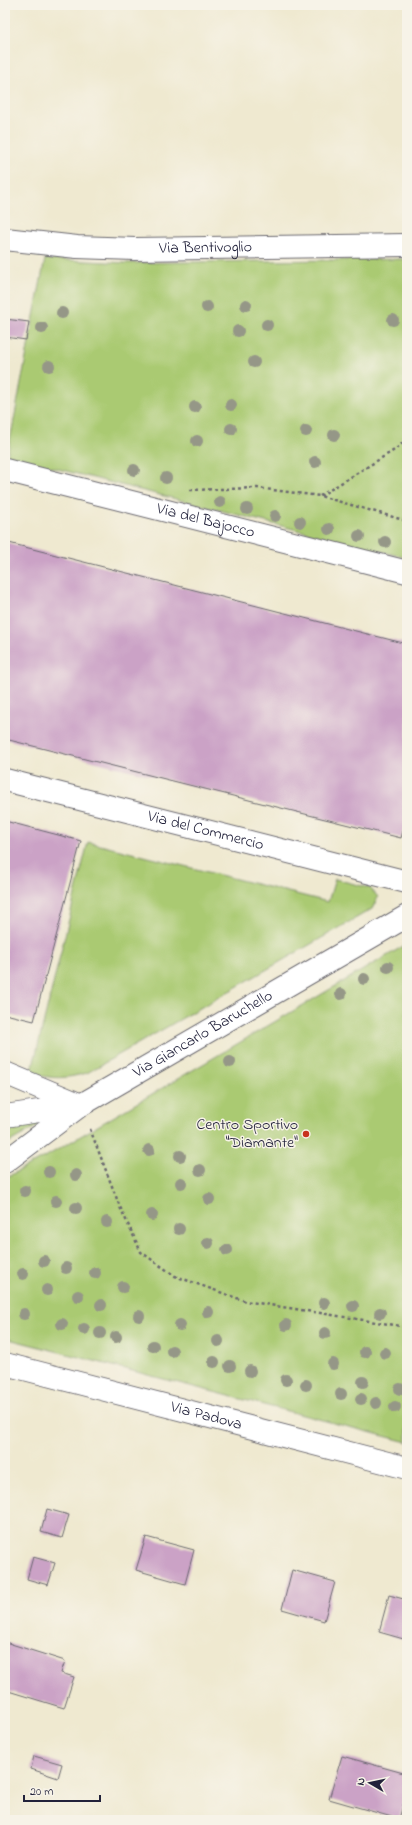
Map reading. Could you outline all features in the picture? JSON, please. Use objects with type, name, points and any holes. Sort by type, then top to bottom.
[{"type":"street","name":"Via Bentivoglio","points":[[5,239],[77,246],[135,249],[407,245]]},
{"type":"street","name":"Via del Bajocco","points":[[5,470],[407,572]]},
{"type":"street","name":"Via del Commercio","points":[[5,780],[407,882]]},
{"type":"street","name":"Via Giancarlo Baruchello","points":[[5,1162],[81,1105],[407,916]]},
{"type":"street","points":[[5,1073],[81,1105]]},
{"type":"street","points":[[5,1116],[81,1105]]},
{"type":"street","name":"Via Padova","points":[[5,1364],[407,1468]]},
{"type":"path","points":[[320,496],[396,449],[407,439]]},
{"type":"path","points":[[184,490],[257,488],[320,496],[407,521]]},
{"type":"path","points":[[81,1105],[120,1207],[141,1252],[175,1276],[245,1301],[407,1327]]},
{"type":"green space","points":[[45,259],[126,263],[407,259],[407,558],[7,456]]},
{"type":"green space","points":[[88,842],[328,902],[335,879],[370,888],[378,897],[372,909],[87,1073],[59,1078],[31,1074]]},
{"type":"green space","points":[[407,944],[407,1442],[5,1338],[5,1178],[45,1157]]},
{"type":"green space","points":[[46,1116],[51,1118],[8,1143],[10,1129]]},
{"type":"building","points":[[5,319],[29,322],[26,340],[5,337]]},
{"type":"building","points":[[5,542],[407,644],[407,817],[401,838],[5,739]]},
{"type":"building","points":[[5,821],[81,841],[34,1021],[5,1014]]},
{"type":"building","points":[[47,1509],[69,1515],[62,1538],[41,1532]]},
{"type":"building","points":[[146,1537],[194,1550],[185,1584],[136,1570]]},
{"type":"building","points":[[33,1557],[55,1563],[48,1585],[27,1579]]},
{"type":"building","points":[[292,1570],[335,1582],[324,1621],[282,1609]]},
{"type":"building","points":[[389,1595],[407,1600],[407,1640],[379,1632]]},
{"type":"building","points":[[5,1642],[65,1661],[61,1673],[74,1677],[64,1708],[5,1690]]},
{"type":"building","points":[[34,1756],[62,1764],[58,1778],[31,1769]]},
{"type":"building","points":[[342,1756],[407,1774],[407,1791],[399,1819],[329,1799]]},
{"type":"place","name":"Centro Sportivo \"Diamante\"","points":[[306,1134]]}]
